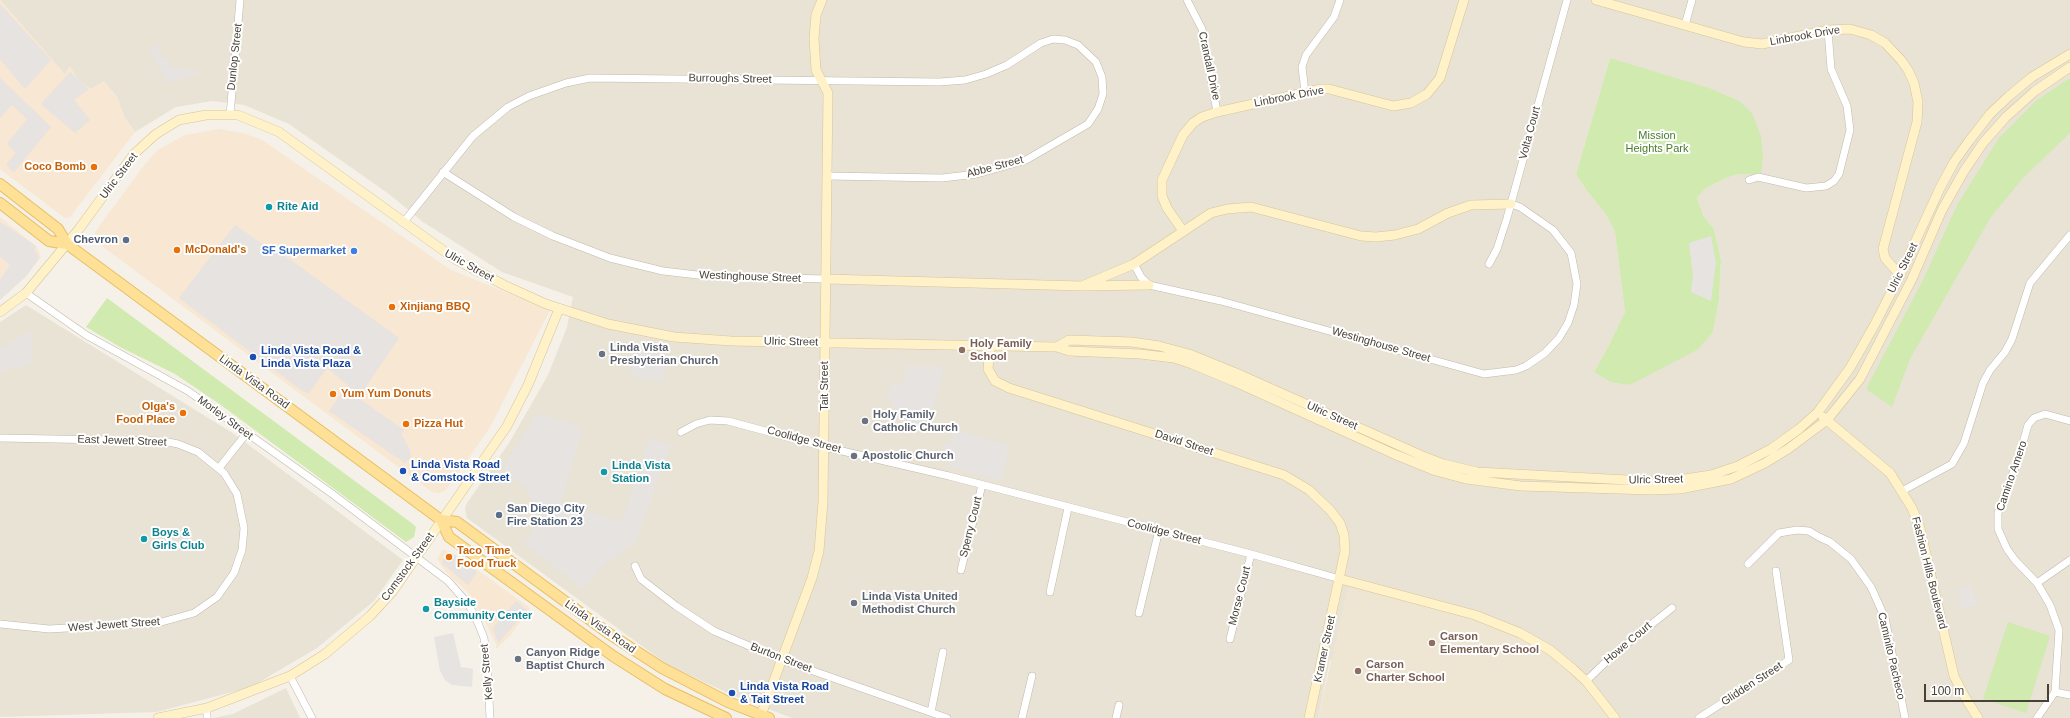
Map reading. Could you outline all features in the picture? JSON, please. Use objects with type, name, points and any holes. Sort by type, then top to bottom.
[{"type":"main road","name":"Linda Vista Road","points":[[0,184],[58,229],[67,244],[441,520],[449,537],[613,656],[665,689],[726,718]]},
{"type":"main road","name":"Linda Vista Road","points":[[0,203],[49,241],[67,244]]},
{"type":"main road","name":"Linda Vista Road","points":[[441,520],[457,522],[587,618],[645,657],[703,690],[764,717]]},
{"type":"street","name":"Dunlop Street","points":[[230,115],[240,0]]},
{"type":"street","name":"Tait Street","points":[[764,717],[782,660],[812,578],[819,551],[823,502],[828,93],[816,70],[814,38],[816,15],[822,0]]},
{"type":"street","name":"Crandall Drive","points":[[1187,0],[1202,29],[1217,112]]},
{"type":"street","points":[[1305,92],[1302,67],[1306,55],[1334,17],[1340,0]]},
{"type":"street","name":"Linbrook Drive","points":[[1183,231],[1167,208],[1162,196],[1162,180],[1182,136],[1193,123],[1202,117],[1217,112],[1305,92],[1328,89],[1393,106],[1411,103],[1427,94],[1440,78],[1464,0]]},
{"type":"street","name":"Volta Court","points":[[1489,264],[1497,249],[1511,204],[1567,0]]},
{"type":"street","name":"Linbrook Drive","points":[[1596,0],[1744,42],[1762,44],[1828,30],[1850,28],[1871,35],[1885,43],[1908,70],[1914,83],[1918,102],[1917,122],[1883,249],[1885,258],[1900,275]]},
{"type":"street","points":[[1685,25],[1692,0]]},
{"type":"street","points":[[1749,180],[1758,177],[1806,188],[1826,186],[1834,181],[1839,174],[1850,130],[1847,106],[1831,69],[1828,30]]},
{"type":"street","name":"Burroughs Street","points":[[403,223],[473,136],[508,107],[529,96],[566,83],[590,78],[759,79],[823,82],[940,82],[965,80],[986,74],[1007,65],[1041,43],[1053,39],[1065,40],[1078,45],[1096,62]]},
{"type":"street","name":"Ulric Street","points":[[1057,347],[1069,340],[1132,342],[1158,346],[1190,354],[1425,457],[1443,464],[1477,472],[1629,480],[1681,480],[1711,475],[1738,466],[1771,449],[1799,429],[1818,412],[1850,368],[1900,275],[1940,188],[1969,141],[1990,114],[2009,96],[2032,77],[2070,54]]},
{"type":"street","name":"Abbe Street","points":[[827,176],[942,178],[977,174],[1026,160],[1088,124],[1098,109],[1103,94],[1102,77],[1096,62]]},
{"type":"street","name":"Ulric Street","points":[[0,312],[26,292],[67,244],[134,154],[156,134],[179,120],[206,115],[238,115],[256,121],[279,132],[403,223],[463,264],[504,285],[558,309],[608,324],[674,336],[731,341],[1057,347],[1070,351],[1140,354],[1174,358],[1436,471],[1466,479],[1521,486],[1651,490],[1680,489],[1731,479],[1765,463],[1788,449],[1827,420],[1860,379],[1919,265],[1942,210],[1964,171],[1983,143],[2006,117],[2035,91],[2070,67]]},
{"type":"street","name":"Westinghouse Street","points":[[443,172],[514,217],[554,236],[610,258],[663,271],[706,276],[1082,286],[1149,285],[1221,301],[1484,374],[1516,370],[1546,354],[1559,338],[1568,322],[1574,305],[1576,284],[1575,268],[1571,253],[1553,230],[1520,206],[1511,204]]},
{"type":"street","points":[[1082,286],[1134,264],[1211,213],[1227,209],[1251,206],[1361,236],[1395,235],[1418,229],[1448,212],[1471,205],[1511,204]]},
{"type":"street","points":[[1902,491],[1952,464],[1964,443],[1983,383],[1990,370],[2005,352],[2012,339],[2030,283],[2070,235]]},
{"type":"street","points":[[1134,264],[1141,277],[1149,285]]},
{"type":"street","points":[[1900,303],[1900,275],[1919,265]]},
{"type":"street","name":"Morley Street","points":[[26,292],[86,335],[188,391],[416,557]]},
{"type":"street","name":"Comstock Street","points":[[158,718],[207,708],[290,676],[325,654],[370,616],[393,591],[493,447],[514,412],[533,374],[558,309]]},
{"type":"street","name":"David Street","points":[[990,345],[988,369],[995,381],[1009,388],[1284,475],[1309,490],[1330,510],[1340,523],[1344,535],[1345,551],[1340,579]]},
{"type":"street","name":"Fashion Hills Boulevard","points":[[1818,412],[1890,473],[1902,491],[1920,528],[1954,676],[1978,718]]},
{"type":"street","name":"Camino Amero","points":[[2055,692],[2059,630],[2050,605],[2037,583],[2011,555],[1998,529],[1998,514],[2019,457],[2028,426],[2034,418],[2045,414],[2070,422]]},
{"type":"street","name":"Coolidge Street","points":[[681,432],[696,424],[710,420],[728,421],[824,447],[1159,530],[1492,620],[1520,633],[1550,650],[1586,681],[1615,718]]},
{"type":"street","points":[[218,468],[246,434]]},
{"type":"street","name":"East Jewett Street","points":[[0,438],[163,441],[178,444],[198,452],[224,474],[237,494],[244,528]]},
{"type":"street","name":"Sperry Court","points":[[960,570],[982,485]]},
{"type":"street","points":[[1050,592],[1068,508]]},
{"type":"street","name":"West Jewett Street","points":[[0,624],[49,629],[150,623],[194,613],[217,597],[234,573],[242,550],[244,528]]},
{"type":"street","points":[[1139,613],[1159,530]]},
{"type":"street","name":"Caminito Pacheco","points":[[1748,564],[1779,534],[1797,530],[1809,531],[1825,540],[1851,559],[1871,587],[1885,618],[1905,718]]},
{"type":"street","name":"Morse Court","points":[[1230,639],[1251,554]]},
{"type":"street","name":"Kelly Street","points":[[416,557],[448,581],[469,605],[478,623],[488,660],[490,718]]},
{"type":"street","points":[[2037,583],[2070,560]]},
{"type":"street","name":"Burton Street","points":[[635,566],[641,579],[676,606],[714,632],[782,660],[948,718]]},
{"type":"street","name":"Glidden Street","points":[[1699,718],[1789,660],[1776,571]]},
{"type":"street","name":"Kramer Street","points":[[1309,718],[1340,579]]},
{"type":"street","name":"Howe Court","points":[[1586,681],[1628,642],[1672,608]]},
{"type":"street","points":[[931,712],[943,652]]},
{"type":"street","points":[[290,676],[312,718]]},
{"type":"street","points":[[1022,718],[1032,676]]},
{"type":"street","points":[[2037,718],[2055,692],[2070,695]]},
{"type":"street","points":[[1116,718],[1119,705]]},
{"type":"street","points":[[207,708],[207,718]]},
{"type":"shaded area","points":[[0,0],[2070,0],[2070,718],[1608,718],[1574,675],[1330,660],[1318,718],[792,718],[732,695],[668,665],[467,518],[465,508],[467,503],[509,443],[548,375],[567,327],[573,297],[502,272],[423,222],[389,194],[289,124],[244,105],[212,101],[176,107],[135,132],[125,118],[117,97],[104,82],[91,89],[78,80],[70,67],[65,75]],"holes":[[[1610,58],[1761,174],[1739,174],[1726,178],[1706,188],[1697,198],[1704,217],[1714,229],[1721,260],[1719,299],[1713,332],[1630,385],[1594,372],[1625,312],[1615,232],[1605,213],[1587,191],[1576,174]]]},
{"type":"shaded area","points":[[0,0],[65,74],[70,66],[78,80],[91,89],[104,81],[117,97],[125,118],[135,132],[70,217],[65,218],[0,169]]},
{"type":"shaded area","points":[[0,4],[51,60],[25,89],[0,59]]},
{"type":"shaded area","points":[[158,44],[162,57],[169,60],[168,64],[173,67],[197,70],[199,74],[167,83],[149,48]]},
{"type":"shaded area","points":[[70,72],[89,89],[74,100],[90,120],[75,133],[41,104]]},
{"type":"shaded area","points":[[0,78],[51,127],[14,172],[6,165],[16,153],[7,144],[27,119],[12,105],[0,118]]},
{"type":"shaded area","points":[[220,129],[246,134],[262,140],[451,270],[550,310],[489,429],[446,490],[440,493],[432,492],[94,240],[95,232],[145,164],[158,150],[185,135]]},
{"type":"shaded area","points":[[0,217],[37,247],[41,257],[26,277],[0,300]]},
{"type":"shaded area","points":[[0,222],[36,246],[34,249],[39,258],[26,276],[0,300],[0,280],[10,265],[0,256]]},
{"type":"shaded area","points":[[235,225],[268,248],[271,246],[399,338],[358,398],[404,430],[401,434],[410,450],[411,457],[405,463],[329,411],[348,385],[327,368],[309,393],[304,392],[179,298]]},
{"type":"shaded area","points":[[1711,236],[1716,262],[1711,301],[1691,292],[1693,276],[1689,243]]},
{"type":"shaded area","points":[[26,305],[234,434],[403,560],[374,601],[317,648],[251,687],[157,712],[0,717],[0,322]]},
{"type":"shaded area","points":[[32,333],[31,364],[0,372],[0,349],[23,335]]},
{"type":"shaded area","points":[[634,348],[668,354],[663,382],[630,376]]},
{"type":"shaded area","points":[[905,366],[939,366],[944,371],[927,428],[907,423],[886,396],[892,382],[904,383]]},
{"type":"shaded area","points":[[537,414],[577,425],[581,435],[561,502],[622,522],[649,439],[671,445],[636,542],[606,564],[583,589],[524,544],[545,512],[529,497],[526,487],[502,469]]},
{"type":"shaded area","points":[[954,429],[1010,446],[1001,481],[948,467],[950,458],[942,455],[945,443],[949,444]]},
{"type":"shaded area","points":[[443,549],[461,558],[530,608],[510,636],[496,649],[496,644],[484,619],[468,592],[446,572],[437,559]]},
{"type":"shaded area","points":[[449,551],[477,572],[468,585],[442,563]]},
{"type":"shaded area","points":[[1972,585],[1977,605],[1961,609],[1957,588]]},
{"type":"shaded area","name":"Carson Elementary School","points":[[1348,587],[1473,617],[1512,631],[1548,654],[1574,675],[1608,718],[1318,718]]},
{"type":"shaded area","points":[[516,601],[527,610],[498,643],[493,628]]},
{"type":"shaded area","points":[[453,633],[461,667],[473,669],[472,687],[452,685],[445,680],[440,671],[434,637]]},
{"type":"shaded area","points":[[286,688],[300,718],[213,718],[233,714]]},
{"type":"green space","name":"Mission Heights Park","points":[[1610,58],[1709,88],[1739,101],[1752,113],[1761,136],[1763,157],[1761,174],[1739,174],[1726,178],[1706,188],[1697,198],[1704,217],[1714,229],[1721,260],[1719,299],[1713,332],[1697,350],[1630,385],[1611,382],[1594,372],[1625,312],[1615,232],[1605,213],[1587,191],[1576,174]]},
{"type":"green space","points":[[2070,78],[2070,133],[2023,178],[1991,217],[1910,359],[1892,407],[1866,389],[1924,278],[1957,205],[1999,138],[2037,100]]},
{"type":"green space","points":[[107,298],[413,524],[416,527],[414,537],[406,542],[221,405],[175,374],[120,347],[86,327]]},
{"type":"green space","points":[[2008,622],[2050,636],[2026,713],[1983,699]]},
{"type":"place","name":"Coco Bomb","points":[[94,167]]},
{"type":"place","name":"Rite Aid","points":[[269,207]]},
{"type":"place","name":"Chevron","points":[[126,240]]},
{"type":"place","name":"McDonald's","points":[[177,250]]},
{"type":"place","name":"SF Supermarket","points":[[354,251]]},
{"type":"place","name":"Xinjiang BBQ","points":[[392,307]]},
{"type":"place","name":"Holy Family School","points":[[962,350]]},
{"type":"place","name":"Linda Vista Presbyterian Church","points":[[602,354]]},
{"type":"place","name":"Linda Vista Road & Linda Vista Plaza","points":[[253,357]]},
{"type":"place","name":"Yum Yum Donuts","points":[[333,394]]},
{"type":"place","name":"Olga's Food Place","points":[[183,413]]},
{"type":"place","name":"Holy Family Catholic Church","points":[[865,421]]},
{"type":"place","name":"Pizza Hut","points":[[406,424]]},
{"type":"place","name":"Apostolic Church","points":[[854,456]]},
{"type":"place","name":"Linda Vista Road & Comstock Street","points":[[403,471]]},
{"type":"place","name":"Linda Vista Station","points":[[604,472]]},
{"type":"place","name":"San Diego City Fire Station 23","points":[[499,515]]},
{"type":"place","name":"Boys & Girls Club","points":[[144,539]]},
{"type":"place","name":"Taco Time Food Truck","points":[[449,557]]},
{"type":"place","name":"Linda Vista United Methodist Church","points":[[854,603]]},
{"type":"place","name":"Bayside Community Center","points":[[426,609]]},
{"type":"place","name":"Carson Elementary School","points":[[1432,643]]},
{"type":"place","name":"Canyon Ridge Baptist Church","points":[[518,659]]},
{"type":"place","name":"Carson Charter School","points":[[1358,671]]},
{"type":"place","name":"Linda Vista Road & Tait Street","points":[[732,693]]}]
